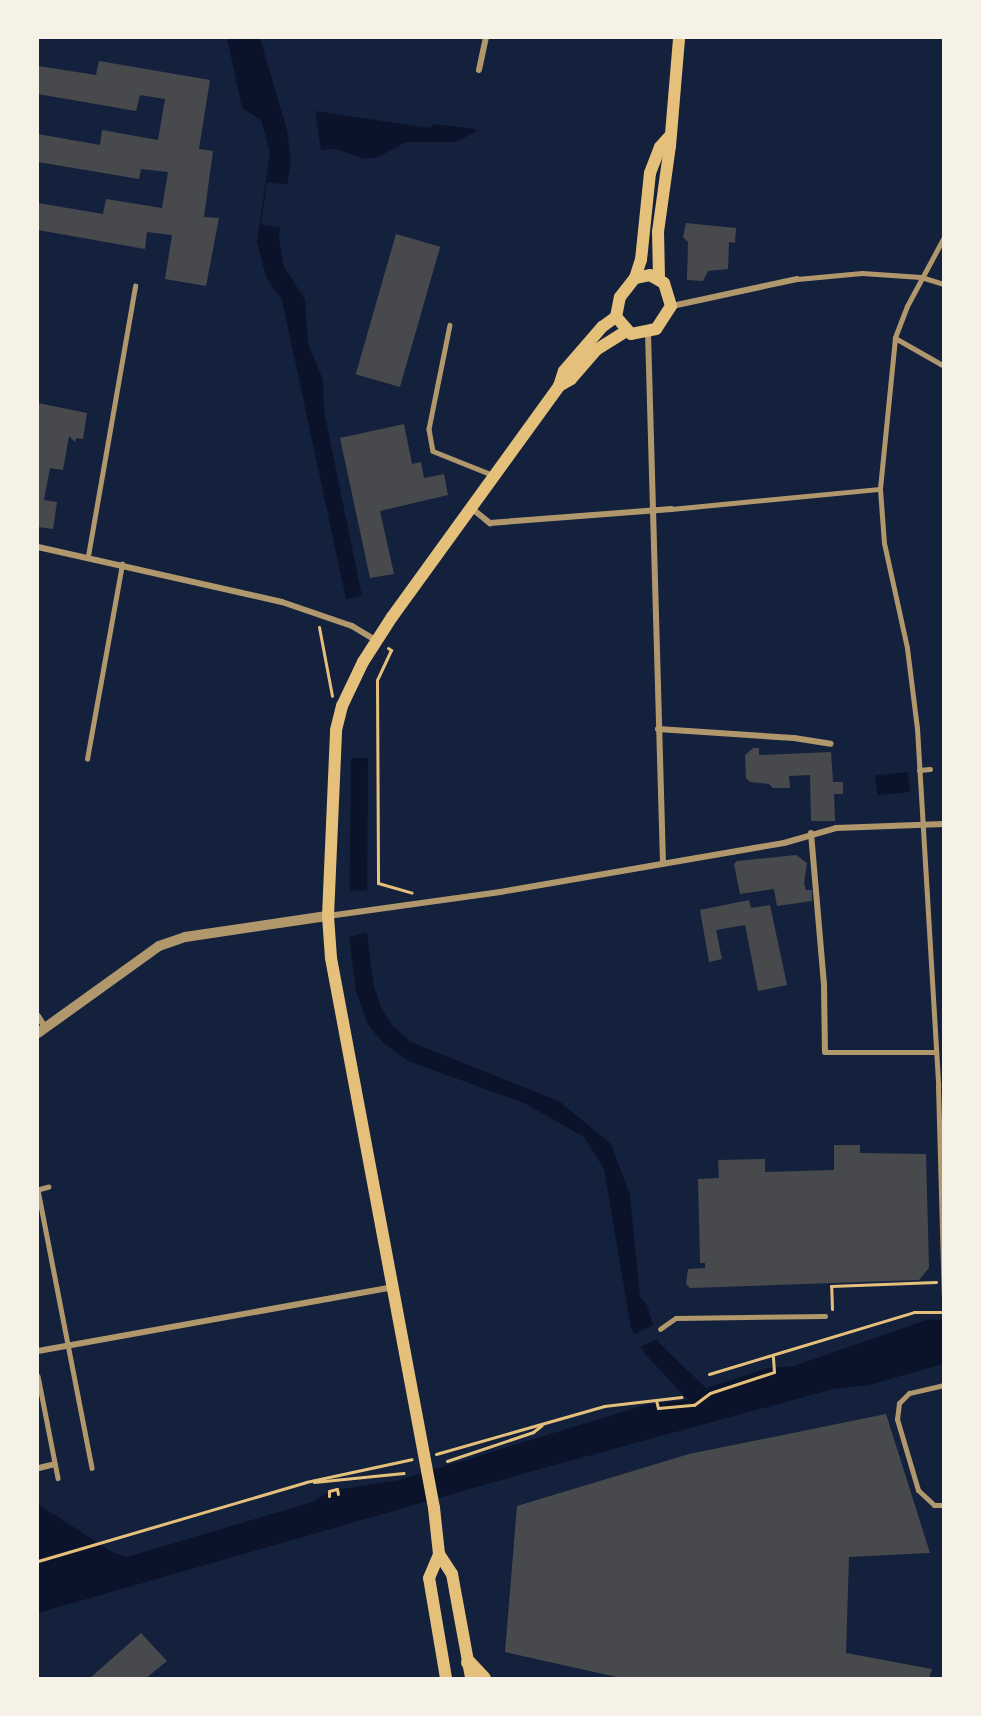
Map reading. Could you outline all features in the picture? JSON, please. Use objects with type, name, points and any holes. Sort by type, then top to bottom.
[{"type":"main road","points":[[559,386],[571,379],[596,350],[626,332],[648,333],[662,323],[671,306],[669,292],[659,278],[658,232],[679,38]]},
{"type":"main road","points":[[446,1678],[429,1578],[439,1554],[435,1508],[331,958],[328,916],[333,754],[342,705],[377,641],[469,506],[559,386],[564,371],[602,327],[616,317],[620,297],[634,278],[641,260],[650,173],[660,147],[669,137]]},
{"type":"main road","points":[[634,278],[659,278]]},
{"type":"main road","points":[[616,317],[626,332]]},
{"type":"main road","points":[[439,1554],[452,1574],[471,1678]]},
{"type":"main road","points":[[468,1662],[483,1678]]},
{"type":"street","points":[[479,70],[486,38]]},
{"type":"street","points":[[944,237],[921,277],[895,338],[879,489],[884,543],[907,648],[920,770],[936,1052],[944,1296]]},
{"type":"street","points":[[671,306],[797,279],[862,273],[921,277],[944,284]]},
{"type":"street","points":[[648,333],[663,863]]},
{"type":"street","points":[[895,338],[944,366]]},
{"type":"street","points":[[469,506],[490,523],[671,509],[879,489]]},
{"type":"street","points":[[38,547],[122,564],[317,613],[377,641]]},
{"type":"street","points":[[658,729],[794,738],[831,744]]},
{"type":"street","points":[[920,770],[930,769]]},
{"type":"street","points":[[38,1016],[41,1030],[159,946],[185,937],[435,900],[784,843],[811,833],[836,828],[944,824]]},
{"type":"street","points":[[811,833],[824,984],[825,1052],[936,1052]]},
{"type":"street","points":[[38,1352],[392,1287]]},
{"type":"street","points":[[944,1385],[909,1393],[899,1403],[897,1419],[918,1490],[934,1505],[944,1505]]},
{"type":"street","points":[[39,1468],[55,1464]]},
{"type":"lane","points":[[88,556],[135,286]]},
{"type":"lane","points":[[450,325],[429,429],[433,451],[493,475]]},
{"type":"lane","points":[[87,759],[122,564]]},
{"type":"lane","points":[[49,1187],[38,1190],[92,1468]]},
{"type":"lane","points":[[660,1329],[676,1317],[825,1316]]},
{"type":"lane","points":[[38,1376],[57,1478]]},
{"type":"path","points":[[317,613],[330,694],[342,705]]},
{"type":"path","points":[[391,650],[377,680],[378,883],[435,900]]},
{"type":"path","points":[[825,1316],[832,1316],[831,1286],[943,1282]]},
{"type":"path","points":[[709,1374],[773,1357],[914,1312],[944,1312]]},
{"type":"path","points":[[656,1400],[657,1408],[694,1405],[710,1393],[774,1372],[773,1357]]},
{"type":"path","points":[[447,1461],[604,1406],[681,1397]]},
{"type":"path","points":[[38,1561],[306,1482],[337,1482],[404,1473]]},
{"type":"path","points":[[329,1496],[328,1491],[337,1489],[338,1494]]},
{"type":"water","points":[[227,38],[260,38],[287,130],[291,160],[279,237],[284,267],[305,299],[308,343],[323,380],[324,411],[362,596],[346,599],[282,300],[266,277],[257,242],[270,152],[261,120],[242,108]]},
{"type":"water","points":[[315,111],[430,128],[434,124],[475,129],[476,132],[455,142],[406,142],[378,157],[364,159],[336,149],[321,150]]},
{"type":"water","points":[[351,758],[368,758],[367,934],[374,987],[382,1009],[392,1025],[411,1042],[559,1101],[611,1144],[630,1195],[640,1297],[647,1305],[659,1343],[706,1388],[768,1368],[794,1366],[929,1319],[943,1321],[943,1364],[869,1385],[833,1389],[533,1471],[38,1613],[38,1504],[112,1552],[127,1557],[312,1502],[331,1491],[399,1480],[645,1405],[688,1400],[644,1353],[631,1328],[604,1169],[584,1137],[524,1103],[408,1061],[383,1043],[368,1025],[356,991],[349,937]]},
{"type":"water","points":[[908,772],[910,792],[877,795],[875,775]]},
{"type":"pier","points":[[267,182],[289,185],[283,228],[261,225]]},
{"type":"pier","points":[[367,890],[368,933],[348,937],[349,891]]},
{"type":"pier","points":[[654,1325],[660,1338],[637,1348],[631,1336]]},
{"type":"building","points":[[99,61],[210,80],[199,149],[213,151],[204,217],[219,218],[206,286],[165,279],[172,235],[147,232],[145,249],[38,230],[38,203],[103,214],[106,199],[162,208],[168,172],[141,169],[139,179],[38,162],[38,134],[100,145],[102,130],[158,140],[165,99],[140,95],[136,111],[38,94],[38,66],[96,75]]},
{"type":"building","points":[[686,223],[736,228],[735,243],[729,242],[728,269],[708,271],[703,281],[687,280],[688,242],[683,237]]},
{"type":"building","points":[[396,234],[440,247],[400,387],[356,374]]},
{"type":"building","points":[[38,403],[87,413],[83,439],[76,438],[75,442],[69,436],[63,470],[50,468],[44,500],[57,502],[53,529],[38,527]]},
{"type":"building","points":[[404,424],[412,464],[421,462],[424,478],[444,474],[448,495],[380,511],[394,574],[370,578],[340,438]]},
{"type":"building","points":[[753,748],[759,748],[759,755],[831,752],[833,782],[843,782],[843,794],[834,794],[835,821],[811,821],[810,775],[789,776],[790,788],[773,788],[769,784],[750,782],[746,778],[745,755]]},
{"type":"building","points":[[796,855],[807,863],[804,883],[806,890],[812,890],[812,901],[777,906],[774,889],[740,894],[734,864],[737,861]]},
{"type":"building","points":[[749,900],[751,908],[770,905],[787,985],[758,991],[745,925],[716,930],[722,959],[709,962],[700,910]]},
{"type":"building","points":[[834,1145],[860,1145],[860,1153],[926,1154],[929,1268],[919,1280],[690,1288],[686,1284],[688,1269],[705,1268],[705,1263],[700,1263],[698,1179],[719,1178],[718,1160],[765,1159],[765,1172],[834,1170]]},
{"type":"building","points":[[886,1414],[930,1553],[849,1557],[846,1653],[932,1669],[929,1678],[621,1678],[505,1652],[517,1506],[689,1454]]},
{"type":"building","points":[[141,1633],[167,1661],[146,1678],[90,1678]]}]
